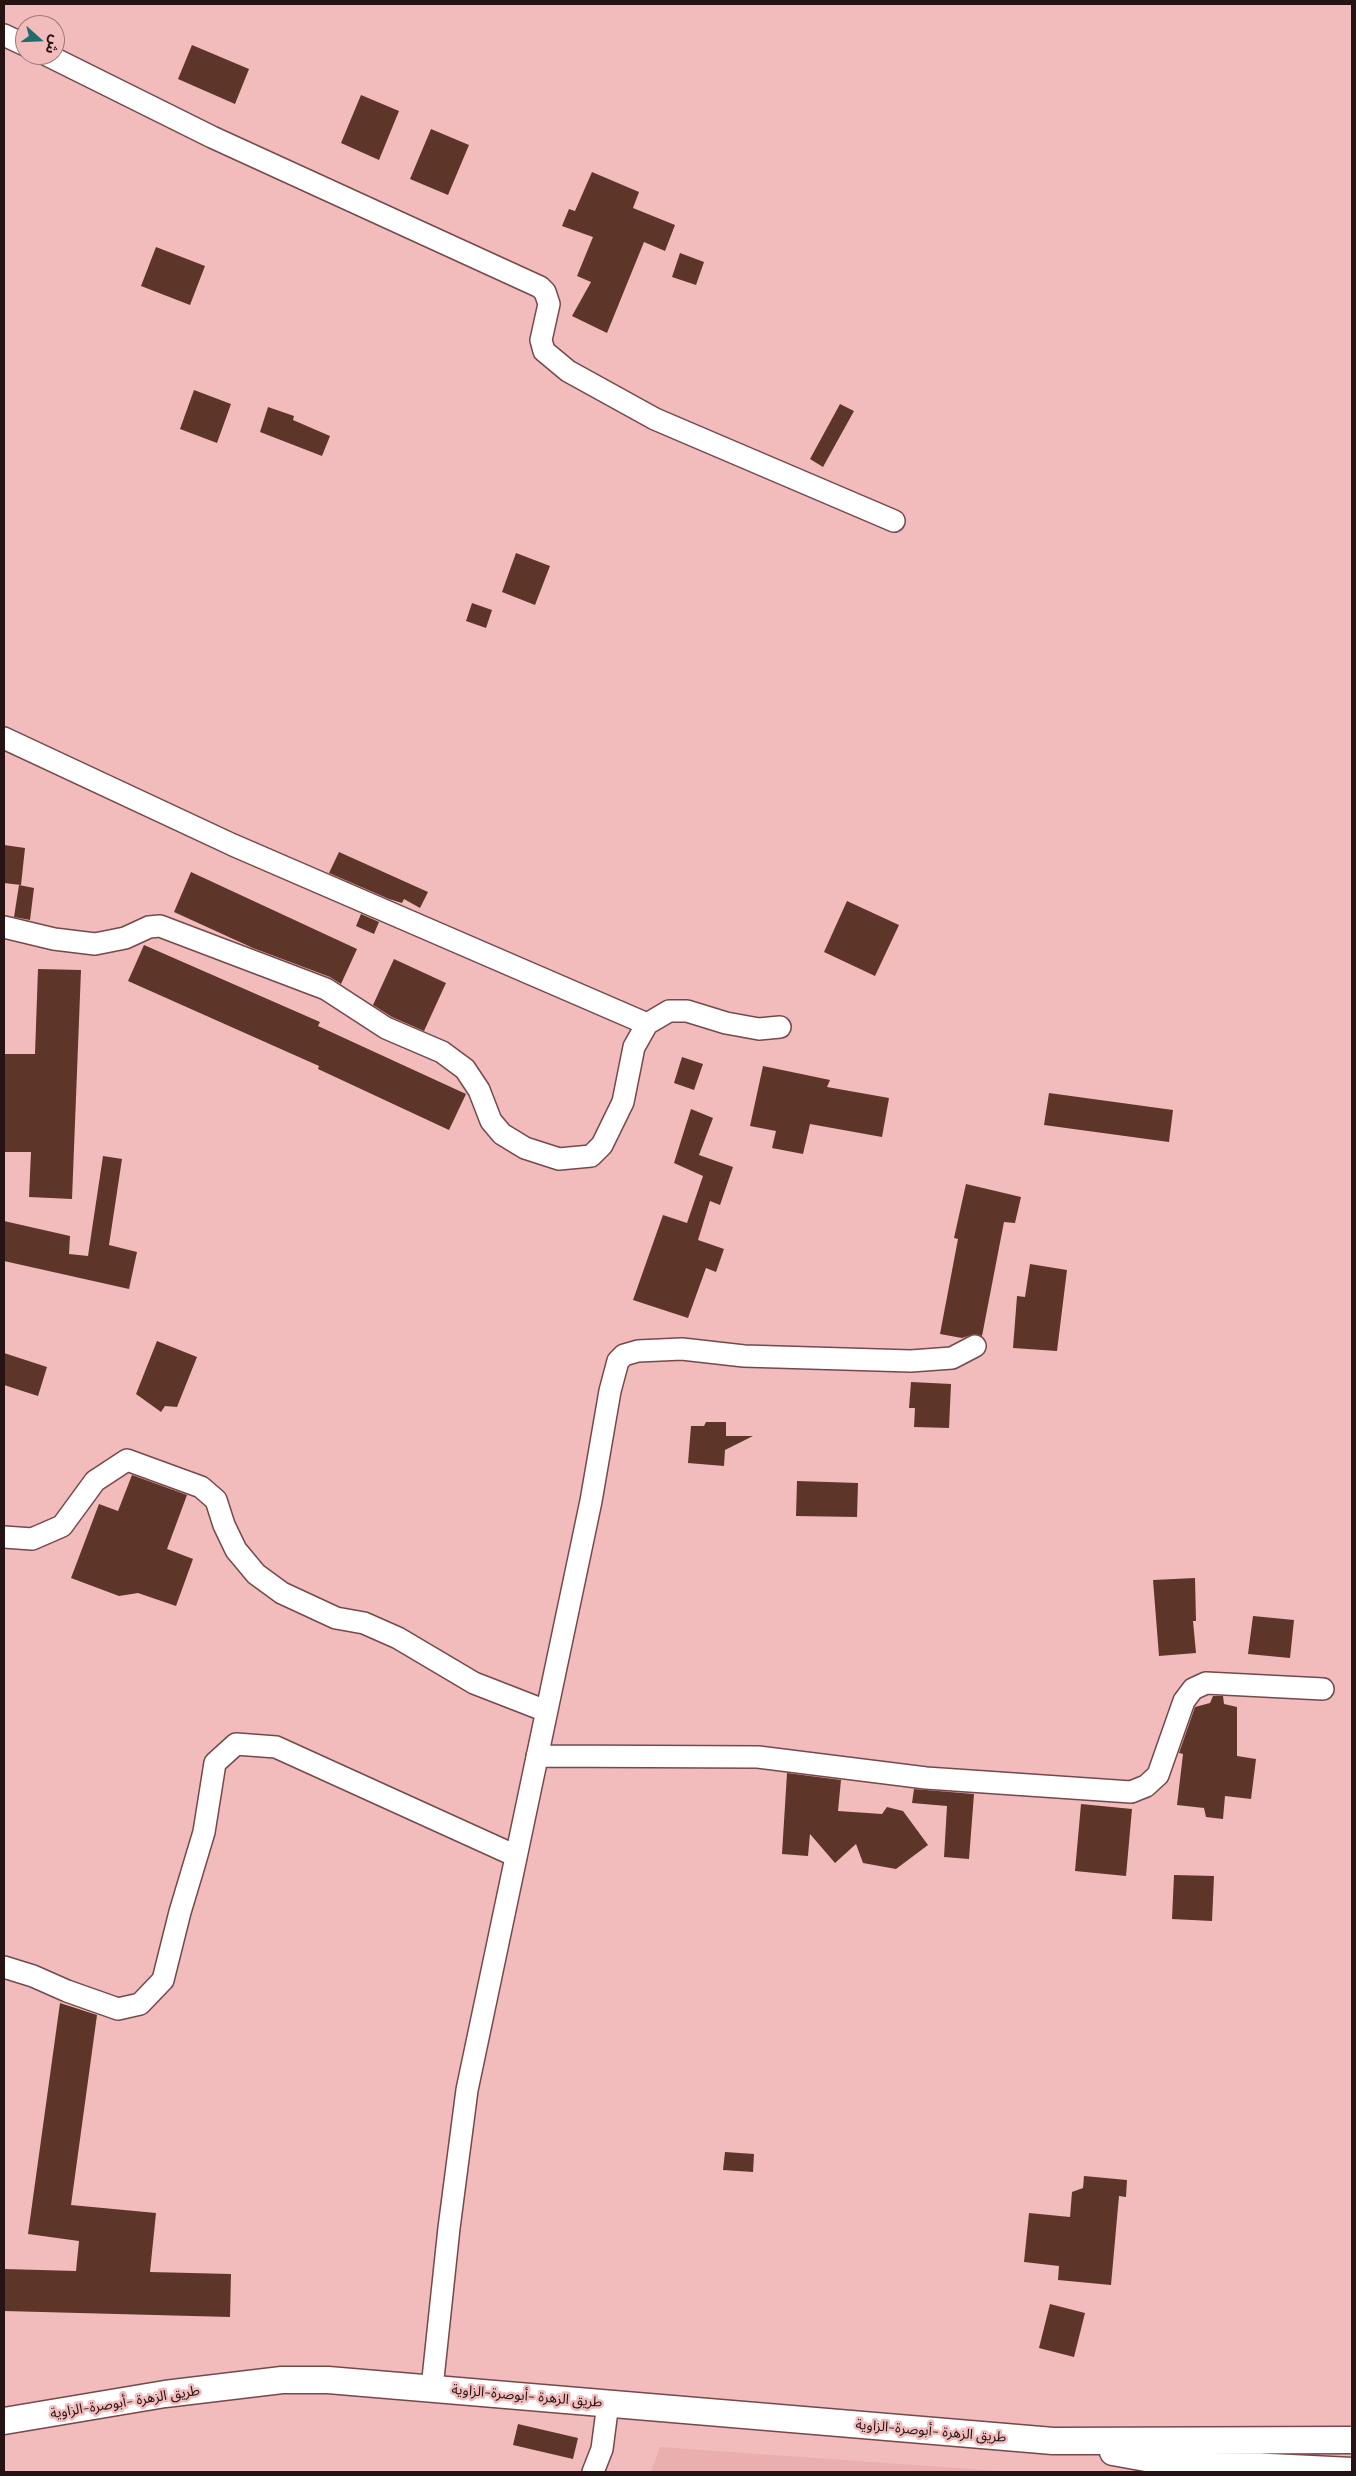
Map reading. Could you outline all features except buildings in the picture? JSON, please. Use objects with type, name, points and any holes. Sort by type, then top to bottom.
[{"type":"main road","name":"طريق الزهرة -أبوصرة-الزاوية","points":[[4,2421],[165,2394],[282,2380],[328,2380],[1053,2441]]},
{"type":"main road","points":[[1053,2441],[1352,2440]]},
{"type":"main road","points":[[1053,2441],[1168,2462],[1352,2471]]},
{"type":"street","points":[[65,64],[212,137],[540,287],[545,292],[549,304],[542,340],[544,351],[568,371],[655,419],[894,521]]},
{"type":"street","points":[[4,738],[233,845],[647,1024]]},
{"type":"street","points":[[4,927],[54,939],[95,944],[125,938],[149,927],[160,926],[326,988],[386,1028],[442,1052],[465,1069],[479,1090],[490,1120],[502,1134],[525,1148],[559,1159],[590,1156],[602,1145],[612,1128],[623,1102],[634,1047],[647,1024],[669,1011],[686,1011],[726,1023],[759,1029],[780,1027]]},
{"type":"street","points":[[432,2388],[449,2228],[467,2090],[591,1501],[610,1391],[618,1361],[624,1355],[638,1351],[682,1349],[744,1356],[911,1360],[952,1358],[975,1346]]},
{"type":"street","points":[[4,1536],[32,1539],[62,1526],[95,1481],[127,1460],[201,1487],[216,1500],[224,1525],[236,1550],[256,1574],[282,1593],[336,1618],[364,1624],[398,1638],[474,1684],[546,1711]]},
{"type":"street","points":[[537,1756],[758,1757],[926,1778],[1131,1792],[1146,1786],[1158,1775],[1184,1701],[1193,1689],[1206,1683],[1323,1689]]},
{"type":"street","points":[[4,1967],[33,1976],[67,1991],[118,2009],[140,2004],[163,1980],[180,1912],[204,1832],[214,1763],[236,1744],[276,1747],[516,1856]]},
{"type":"street","points":[[593,2472],[602,2449],[608,2403]]},
{"type":"shaded area","points":[[660,2447],[1014,2472],[651,2472]]}]
